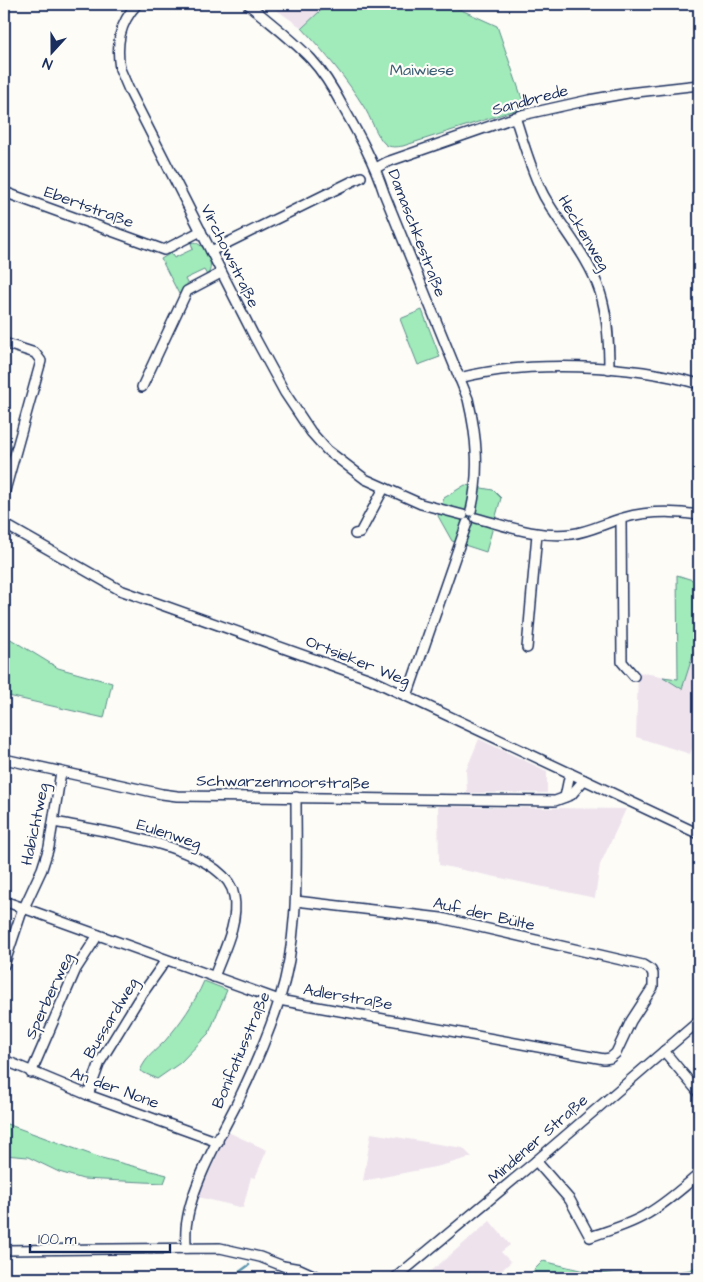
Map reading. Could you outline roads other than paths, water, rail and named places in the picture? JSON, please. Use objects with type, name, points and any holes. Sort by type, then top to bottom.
[{"type":"street","name":"Virchowstraße","points":[[136,4],[118,37],[120,69],[221,273],[285,393],[311,432],[327,450],[365,479],[421,504],[537,534],[571,534],[643,514],[668,511],[699,514]]},
{"type":"street","name":"Damaschkestraße","points":[[248,4],[289,37],[312,60],[334,90],[358,132],[376,168],[470,407],[477,448],[476,482],[469,517],[407,696]]},
{"type":"street","name":"Sandbrede","points":[[376,168],[387,162],[515,117],[609,96],[699,85]]},
{"type":"street","name":"Heckenweg","points":[[515,117],[535,178],[545,198],[587,265],[600,292],[607,325],[609,368]]},
{"type":"street","points":[[211,251],[361,177]]},
{"type":"street","name":"Ebertstraße","points":[[4,192],[164,250],[201,231]]},
{"type":"street","points":[[142,387],[187,291],[221,273]]},
{"type":"street","points":[[4,343],[35,353],[41,361],[4,494]]},
{"type":"street","points":[[459,378],[524,368],[609,368],[699,384]]},
{"type":"street","points":[[355,534],[360,533],[384,488]]},
{"type":"street","points":[[621,519],[622,662],[634,676]]},
{"type":"street","name":"Ortsieker Weg","points":[[4,524],[120,590],[343,669],[407,696],[699,834]]},
{"type":"street","points":[[527,648],[537,534]]},
{"type":"street","name":"Schwarzenmoorstraße","points":[[4,759],[178,796],[555,801],[565,797]]},
{"type":"street","name":"Habichtweg","points":[[4,965],[21,914],[42,869],[54,822],[61,772]]},
{"type":"street","points":[[565,797],[570,773]]},
{"type":"street","points":[[565,797],[571,795],[584,780]]},
{"type":"street","name":"Bonifatiusstraße","points":[[186,1248],[186,1222],[195,1191],[253,1068],[280,1000],[289,964],[294,934],[296,901],[296,797]]},
{"type":"street","name":"Eulenweg","points":[[54,822],[124,835],[182,852],[210,864],[226,877],[234,895],[234,920],[214,977]]},
{"type":"street","name":"Adlerstraße","points":[[4,901],[280,1000],[604,1059],[610,1058],[616,1053],[631,1020],[653,987],[654,981]]},
{"type":"street","name":"Auf der Bülte","points":[[296,901],[441,918],[643,965],[651,970],[654,981]]},
{"type":"street","name":"Sperberweg","points":[[31,1073],[76,968],[98,935]]},
{"type":"street","name":"Bussardweg","points":[[88,1095],[100,1062],[138,1000],[166,960]]},
{"type":"street","name":"Mindener Straße","points":[[395,1278],[536,1161],[699,1021]]},
{"type":"street","points":[[664,1051],[699,1093]]},
{"type":"street","name":"An der None","points":[[4,1060],[31,1073],[88,1095],[218,1142]]},
{"type":"street","points":[[536,1161],[570,1200],[590,1237],[624,1226],[647,1215],[699,1174]]},
{"type":"street","points":[[4,1250],[220,1248],[260,1257],[283,1266],[300,1269],[320,1278]]},
{"type":"street","points":[[283,1266],[299,1278]]},
{"type":"waterway","points":[[231,1278],[249,1265]]},
{"type":"park label","name":"Maiwiese","points":[[422,70]]}]
